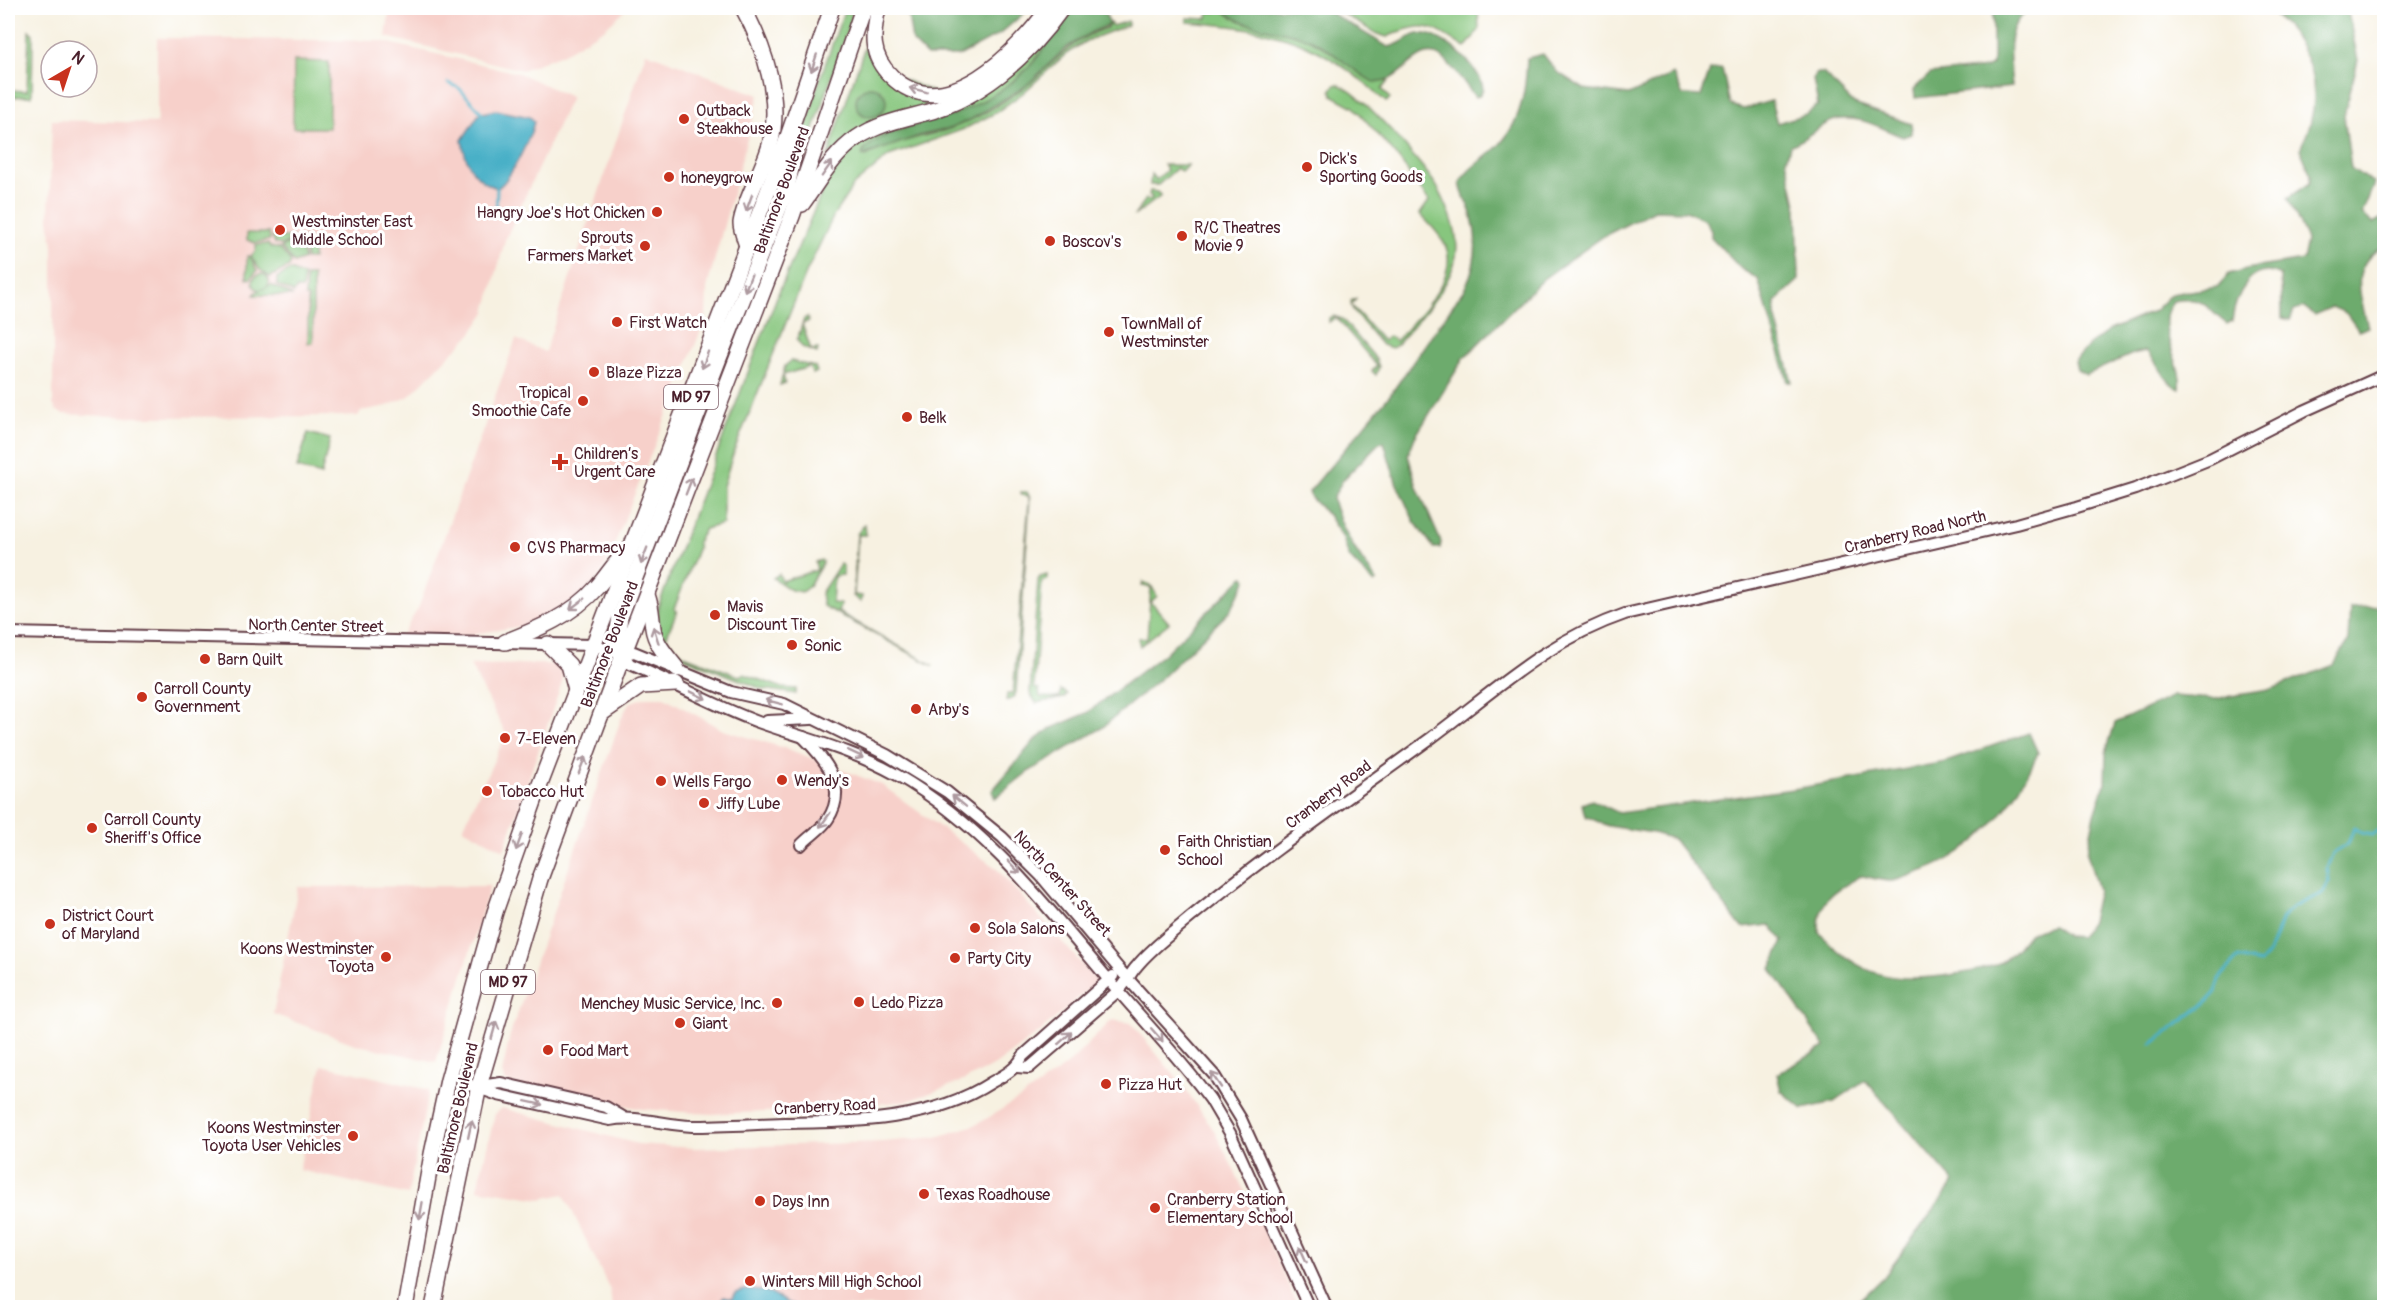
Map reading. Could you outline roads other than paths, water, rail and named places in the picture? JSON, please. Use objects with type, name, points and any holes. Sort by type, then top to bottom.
[{"type":"highway","points":[[743,8],[764,53],[773,99],[770,145],[741,224],[747,246]]},
{"type":"highway","name":"Baltimore Boulevard","points":[[405,1308],[432,1154],[472,992],[514,857],[807,87],[832,8]]},
{"type":"highway","name":"Baltimore Boulevard","points":[[433,1308],[471,1085],[540,879],[623,655],[792,216],[863,8]]},
{"type":"highway","points":[[878,8],[873,43],[883,67],[902,85],[934,93],[962,87],[995,65],[1023,39],[1049,8]]},
{"type":"highway","points":[[792,216],[826,169],[847,145],[870,130],[938,109],[982,87],[1026,52],[1062,8]]},
{"type":"highway","points":[[623,655],[616,643],[620,617],[718,358],[787,188],[807,87]]},
{"type":"highway","points":[[505,642],[560,617],[597,587],[611,566],[631,547]]},
{"type":"highway","points":[[602,712],[627,692],[676,677],[656,640],[652,627],[653,612],[647,595]]},
{"type":"highway","points":[[548,644],[569,665],[576,690]]},
{"type":"street","name":"Cranberry Road North","points":[[1459,717],[1522,667],[1557,644],[1596,624],[1625,614],[2016,524],[2106,498],[2210,459],[2304,411],[2385,375]]},
{"type":"street","name":"North Center Street","points":[[8,633],[593,645],[623,655],[630,664],[731,693],[784,704],[903,763],[948,792],[974,813],[1041,876],[1120,970],[1214,1075],[1241,1119],[1327,1308]]},
{"type":"street","name":"North Center Street","points":[[676,677],[758,722],[852,752],[883,767],[958,816],[996,849],[1036,891],[1118,991],[1190,1072],[1210,1100],[1230,1133],[1309,1308]]},
{"type":"street","name":"Cranberry Road","points":[[1017,1067],[1029,1068],[1118,991],[1129,980],[1135,967],[1180,926],[1459,717]]},
{"type":"street","points":[[758,722],[815,719]]},
{"type":"street","points":[[801,735],[827,761],[833,773],[835,798],[828,819],[801,844]]},
{"type":"street","points":[[1120,970],[1135,967]]},
{"type":"street","name":"Cranberry Road","points":[[471,1085],[498,1095],[610,1120],[623,1117],[691,1126],[834,1122],[932,1111],[972,1095],[1017,1067],[1023,1056],[1120,970]]},
{"type":"water","points":[[495,110],[530,117],[534,121],[519,158],[508,177],[497,188],[482,181],[472,170],[462,140],[479,114]]},
{"type":"water","points":[[744,1290],[766,1291],[795,1307],[716,1307],[724,1297],[732,1299],[736,1293]]},
{"type":"waterway","points":[[448,83],[459,88],[482,113]]},
{"type":"waterway","points":[[496,215],[497,188]]},
{"type":"waterway","points":[[2152,1044],[2205,1004],[2216,992],[2219,979],[2238,958],[2260,963],[2269,953],[2282,918],[2293,907],[2323,893],[2329,882],[2327,867],[2333,853],[2348,844],[2354,828],[2361,833],[2373,835],[2384,825]]},
{"type":"place","name":"Outback Steakhouse","points":[[684,119]]},
{"type":"place","name":"Dick's Sporting Goods","points":[[1307,167]]},
{"type":"place","name":"honeygrow","points":[[669,177]]},
{"type":"place","name":"Hangry Joe's Hot Chicken","points":[[657,212]]},
{"type":"place","name":"Westminster East Middle School","points":[[280,230]]},
{"type":"place","name":"R/C Theatres Movie 9","points":[[1182,236]]},
{"type":"place","name":"Boscov's","points":[[1050,241]]},
{"type":"place","name":"Sprouts Farmers Market","points":[[645,246]]},
{"type":"place","name":"First Watch","points":[[617,322]]},
{"type":"place","name":"TownMall of Westminster","points":[[1109,332]]},
{"type":"place","name":"Blaze Pizza","points":[[594,372]]},
{"type":"place","name":"Tropical Smoothie Cafe","points":[[583,401]]},
{"type":"place","name":"Belk","points":[[907,417]]},
{"type":"place","name":"Children’s Urgent Care","points":[[560,462]]},
{"type":"place","name":"CVS Pharmacy","points":[[515,547]]},
{"type":"place","name":"Mavis Discount Tire","points":[[715,615]]},
{"type":"place","name":"Sonic","points":[[792,645]]},
{"type":"place","name":"Barn Quilt","points":[[205,659]]},
{"type":"place","name":"Carroll County Government","points":[[142,697]]},
{"type":"place","name":"Arby's","points":[[916,709]]},
{"type":"place","name":"7-Eleven","points":[[505,738]]},
{"type":"place","name":"Wendy's","points":[[782,780]]},
{"type":"place","name":"Wells Fargo","points":[[661,781]]},
{"type":"place","name":"Tobacco Hut","points":[[487,791]]},
{"type":"place","name":"Jiffy Lube","points":[[704,803]]},
{"type":"place","name":"Carroll County Sheriff's Office","points":[[92,828]]},
{"type":"place","name":"Faith Christian School","points":[[1165,850]]},
{"type":"place","name":"District Court of Maryland","points":[[50,924]]},
{"type":"place","name":"Sola Salons","points":[[975,928]]},
{"type":"place","name":"Koons Westminster Toyota","points":[[386,957]]},
{"type":"place","name":"Party City","points":[[955,958]]},
{"type":"place","name":"Ledo Pizza","points":[[859,1002]]},
{"type":"place","name":"Menchey Music Service, Inc.","points":[[777,1003]]},
{"type":"place","name":"Giant","points":[[680,1023]]},
{"type":"place","name":"Food Mart","points":[[548,1050]]},
{"type":"place","name":"Pizza Hut","points":[[1106,1084]]},
{"type":"place","name":"Koons Westminster Toyota User Vehicles","points":[[353,1136]]},
{"type":"place","name":"Texas Roadhouse","points":[[924,1194]]},
{"type":"place","name":"Days Inn","points":[[760,1201]]},
{"type":"place","name":"Cranberry Station Elementary School","points":[[1155,1208]]},
{"type":"place","name":"Winters Mill High School","points":[[750,1281]]}]
